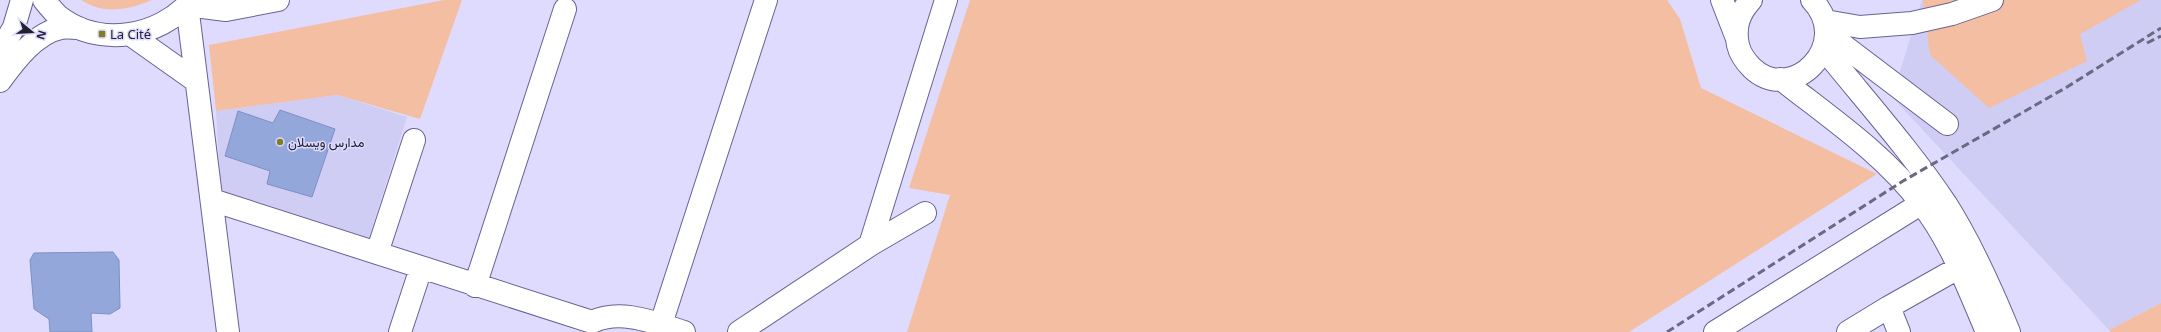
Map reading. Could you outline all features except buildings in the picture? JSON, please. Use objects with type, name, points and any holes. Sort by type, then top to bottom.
[{"type":"street","points":[[0,52],[14,26],[22,0]]},
{"type":"street","points":[[44,0],[58,16],[79,28]]},
{"type":"street","points":[[189,3],[226,10],[278,0]]},
{"type":"street","points":[[661,324],[766,0]]},
{"type":"street","points":[[870,245],[946,0]]},
{"type":"street","points":[[1722,0],[1736,36],[1738,49],[1745,61],[1755,71],[1767,77],[1781,79],[1794,77],[1807,71],[1818,61],[1826,34]]},
{"type":"street","points":[[1736,36],[1737,21],[1743,8],[1751,0]]},
{"type":"street","points":[[1812,0],[1819,8],[1826,34],[1903,147],[1946,204],[1982,269],[2009,332]]},
{"type":"street","points":[[1826,34],[1860,26],[1912,23],[1952,14],[1992,0]]},
{"type":"street","points":[[0,81],[26,49],[49,32],[61,28],[79,28],[102,34],[131,35],[146,31],[172,18],[189,3]]},
{"type":"street","points":[[189,3],[196,81],[228,332]]},
{"type":"street","points":[[475,286],[565,9]]},
{"type":"street","points":[[1826,34],[1947,124]]},
{"type":"street","points":[[131,35],[196,81]]},
{"type":"street","points":[[1781,79],[1872,151],[1903,181],[1922,203],[1960,267],[1987,332]]},
{"type":"street","points":[[377,253],[414,140]]},
{"type":"street","points":[[212,200],[377,253],[591,327],[603,317],[617,315],[661,324],[684,332]]},
{"type":"street","points":[[1715,332],[1741,325],[1922,203]]},
{"type":"street","points":[[739,332],[870,245],[925,213]]},
{"type":"street","points":[[1848,332],[1960,267]]},
{"type":"street","points":[[400,332],[421,268]]},
{"type":"street","points":[[1889,307],[1899,332]]},
{"type":"shaded area","points":[[81,0],[152,0],[125,8],[107,9],[98,8]]},
{"type":"shaded area","points":[[444,0],[462,0],[420,119],[337,95],[216,111],[209,45]]},
{"type":"shaded area","points":[[970,0],[1667,0],[1680,19],[1701,88],[1877,174],[1629,332],[907,332],[950,195],[909,188]]},
{"type":"shaded area","points":[[1922,0],[2161,0],[2161,303],[2109,330],[1892,97]]},
{"type":"shaded area","points":[[1923,0],[2141,0],[2080,34],[2087,61],[1989,108],[1930,55]]},
{"type":"shaded area","points":[[337,95],[407,117],[369,238],[221,192],[216,111]]},
{"type":"shaded area","points":[[2161,303],[2161,332],[2111,332],[2109,330]]},
{"type":"railway","points":[[1667,332],[1903,181],[2067,87],[2161,28]]},
{"type":"railway","points":[[2147,43],[2161,36]]},
{"type":"place","name":"La Cité","points":[[102,34]]},
{"type":"place","name":"مدارس ويسلان","points":[[280,142]]}]
